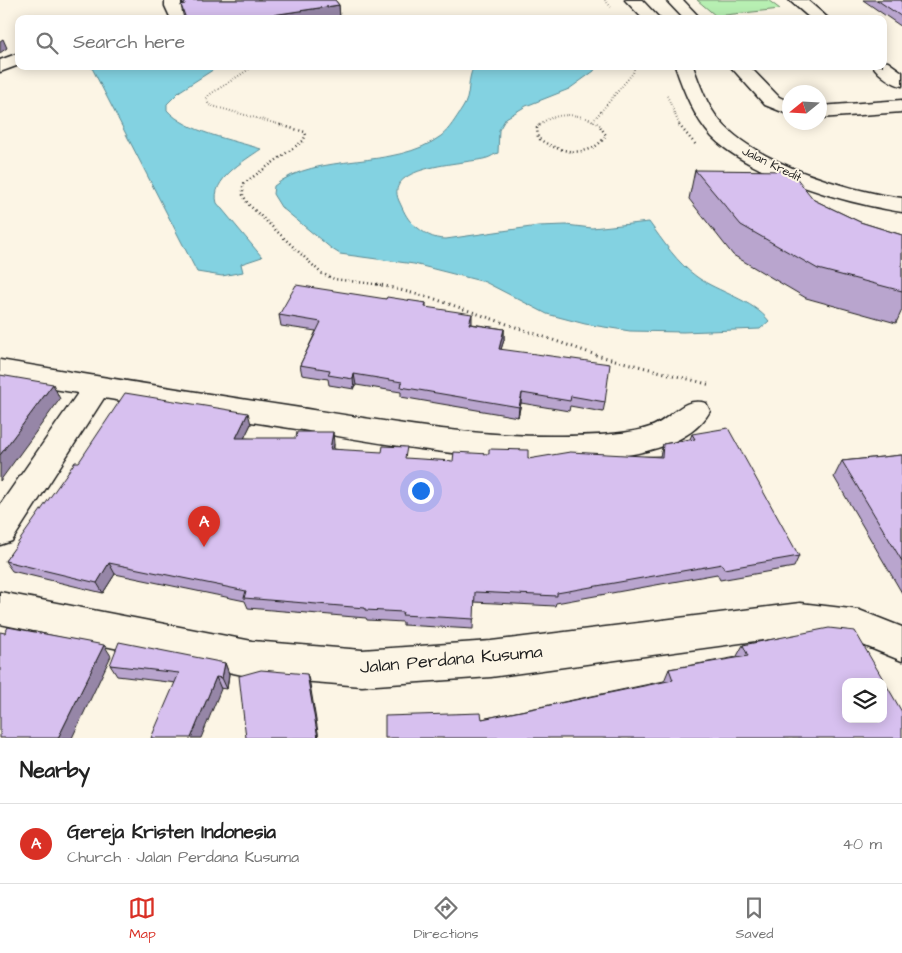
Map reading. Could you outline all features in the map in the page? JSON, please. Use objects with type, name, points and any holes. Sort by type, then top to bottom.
[{"type":"street","points":[[173,0],[173,6],[178,15]]},
{"type":"street","points":[[633,0],[648,15]]},
{"type":"street","points":[[674,0],[689,15]]},
{"type":"street","points":[[797,0],[816,15]]},
{"type":"street","points":[[0,67],[15,60]]},
{"type":"street","name":"Jalan Kredit","points":[[685,70],[703,112],[719,133],[735,146],[814,184],[870,201],[902,205]]},
{"type":"street","points":[[743,70],[772,101],[782,105]]},
{"type":"street","points":[[887,70],[902,81]]},
{"type":"street","points":[[827,111],[902,106]]},
{"type":"street","points":[[0,370],[462,444],[492,446],[560,448],[642,441],[672,432],[696,411]]},
{"type":"street","points":[[0,531],[97,387]]},
{"type":"street","name":"Jalan Perdana Kusuma","points":[[0,608],[252,659],[362,668],[491,658],[800,620],[858,627],[902,644]]},
{"type":"path","points":[[248,70],[209,95],[206,99],[209,105],[214,107],[305,132],[306,138],[303,141],[243,184],[242,191],[246,203],[252,210],[321,273],[334,278],[378,284],[435,299],[596,355],[711,385]]},
{"type":"path","points":[[593,121],[634,70]]},
{"type":"path","points":[[575,116],[593,121],[604,130],[606,135],[604,141],[599,145],[582,151],[561,150],[551,147],[538,138],[536,133],[540,123],[555,117],[575,116]]},
{"type":"green space","points":[[697,0],[768,0],[780,9],[725,15],[715,15]]},
{"type":"water","points":[[93,70],[213,70],[180,91],[167,104],[167,110],[175,118],[198,130],[261,149],[238,165],[223,179],[216,195],[217,203],[262,257],[241,264],[243,272],[222,276],[197,272]]},
{"type":"water","points":[[473,70],[594,70],[569,89],[526,106],[506,118],[499,130],[498,153],[487,158],[430,168],[415,173],[403,180],[397,189],[399,201],[413,224],[428,235],[446,239],[538,226],[566,225],[592,228],[649,222],[683,265],[697,277],[754,307],[769,321],[760,329],[683,332],[630,331],[585,324],[547,314],[485,282],[414,264],[340,254],[281,207],[273,194],[274,186],[292,175],[312,168],[401,154],[422,147],[441,136],[447,131],[465,104]]},
{"type":"building","points":[[184,0],[335,0],[339,5],[273,15],[185,15],[181,5],[185,4]]},
{"type":"building","points":[[877,0],[902,0],[902,17]]},
{"type":"building","points":[[695,170],[791,171],[814,200],[860,222],[902,235],[902,291],[818,269],[741,225]]},
{"type":"building","points":[[296,285],[386,299],[387,297],[426,303],[425,307],[472,314],[469,324],[504,329],[499,349],[610,364],[605,402],[571,396],[570,401],[522,393],[519,407],[401,387],[402,382],[354,374],[353,379],[328,375],[330,370],[300,365],[321,322],[279,315]]},
{"type":"building","points":[[0,375],[53,384],[0,455]]},
{"type":"building","points":[[125,393],[248,413],[236,438],[296,438],[297,432],[333,432],[330,449],[382,452],[383,446],[407,447],[405,458],[453,461],[454,452],[489,454],[489,449],[528,450],[528,459],[570,452],[662,457],[663,444],[695,439],[692,434],[728,428],[799,556],[724,569],[722,564],[557,593],[557,596],[475,592],[474,619],[402,615],[403,612],[244,598],[246,591],[109,563],[97,583],[5,561],[75,462],[79,462]]},
{"type":"building","points":[[902,455],[902,561],[842,461]]},
{"type":"building","points":[[8,627],[104,645],[58,738],[0,738],[0,632],[5,633]]},
{"type":"building","points":[[829,628],[855,631],[882,678],[842,678],[842,723],[887,723],[887,686],[902,712],[902,738],[385,738],[385,716],[481,713],[482,719],[673,680],[669,669],[748,656],[743,645]]},
{"type":"building","points":[[119,642],[225,663],[222,678],[216,677],[191,738],[151,738],[179,673],[110,665]]},
{"type":"building","points":[[261,670],[307,674],[318,738],[246,738],[239,676]]},
{"type":"place","name":"Gereja Kristen Indonesia","points":[[204,547]]}]
